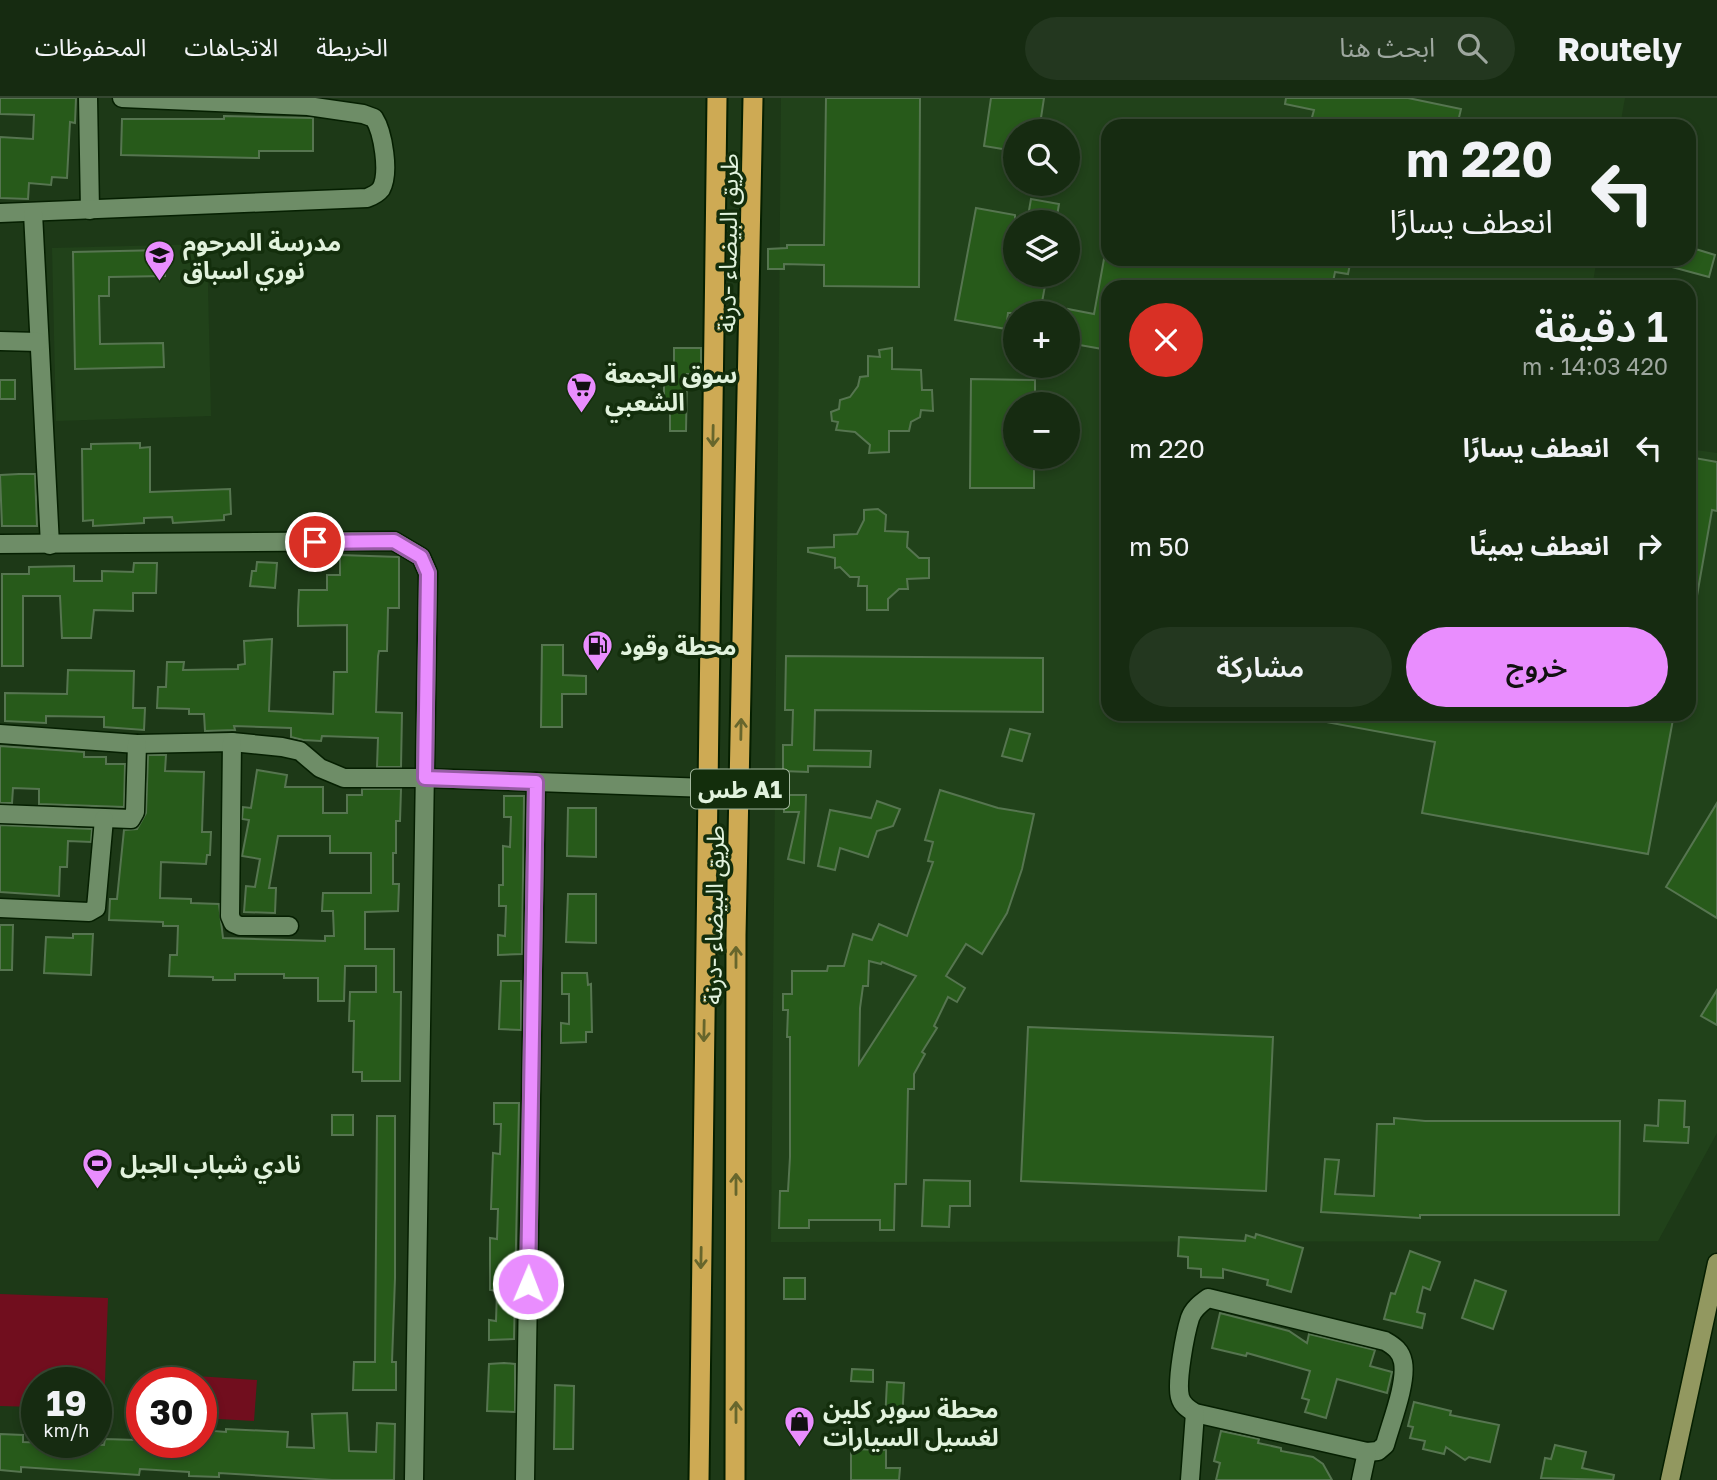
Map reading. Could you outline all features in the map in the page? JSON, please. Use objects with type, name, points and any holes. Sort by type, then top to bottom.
[{"type":"highway","name":"طريق البيضاء -درنة","points":[[699,1480],[717,98]]},
{"type":"highway","name":"طريق البيضاء -درنة","points":[[736,1480],[736,935],[753,98]]},
{"type":"main road","points":[[1670,1480],[1717,1263]]},
{"type":"street","points":[[88,98],[90,210]]},
{"type":"street","points":[[0,213],[367,198],[381,188],[384,178],[383,137],[374,118],[363,114],[308,102],[122,98]]},
{"type":"street","points":[[33,213],[50,545]]},
{"type":"street","points":[[0,341],[38,342]]},
{"type":"street","points":[[0,544],[394,541],[421,557],[428,573],[414,1480]]},
{"type":"street","points":[[0,734],[136,744],[232,742],[300,751],[320,768],[344,778],[425,778],[708,788]]},
{"type":"street","points":[[232,742],[230,916],[233,923],[240,926],[289,926]]},
{"type":"street","points":[[0,814],[131,819],[135,812],[136,744]]},
{"type":"street","points":[[525,1480],[536,782]]},
{"type":"street","points":[[0,908],[89,912],[96,908],[99,899],[104,819]]},
{"type":"street","points":[[1208,1298],[1385,1341],[1397,1349],[1403,1361],[1403,1376],[1385,1445],[1378,1451],[1367,1452],[1195,1413],[1185,1407],[1180,1396],[1180,1380],[1190,1317],[1198,1305],[1208,1298]]},
{"type":"street","points":[[1190,1480],[1195,1413]]},
{"type":"street","points":[[1361,1480],[1367,1452]]},
{"type":"shaded area","points":[[781,98],[1625,98],[1621,119],[1101,119],[1101,266],[1596,266],[1593,280],[1101,280],[1101,721],[1696,721],[1696,450],[1717,453],[1717,1133],[1658,1241],[771,1242]]},
{"type":"shaded area","points":[[207,244],[211,416],[56,421],[52,248]]},
{"type":"shaded area","points":[[0,1294],[108,1298],[106,1367],[21,1367],[21,1407],[0,1406]]},
{"type":"shaded area","points":[[217,1377],[257,1380],[254,1421],[217,1419]]},
{"type":"building","points":[[0,98],[76,98],[75,123],[70,122],[67,178],[52,177],[51,185],[29,183],[28,199],[0,198],[0,137],[33,139],[34,115],[0,114]]},
{"type":"building","points":[[826,98],[920,98],[919,287],[824,286],[824,265],[784,264],[784,269],[768,269],[768,249],[787,248],[787,245],[824,245]]},
{"type":"building","points":[[991,98],[1044,98],[1041,119],[1003,119],[1003,149],[984,146]]},
{"type":"building","points":[[1286,98],[1408,98],[1461,109],[1459,119],[1312,119],[1314,110],[1285,104]]},
{"type":"building","points":[[224,116],[313,118],[313,151],[259,151],[259,158],[121,155],[122,119],[224,119]]},
{"type":"building","points":[[1031,199],[1059,204],[1058,210],[1029,210]]},
{"type":"building","points":[[976,208],[1003,213],[1003,287],[1045,287],[1042,301],[1003,301],[1003,328],[955,320]]},
{"type":"building","points":[[1696,249],[1715,255],[1709,277],[1668,266],[1696,266]]},
{"type":"building","points":[[165,250],[165,276],[109,277],[109,296],[99,296],[100,344],[163,343],[164,367],[75,369],[73,252]]},
{"type":"building","points":[[1103,266],[1350,266],[1348,274],[1335,272],[1333,280],[1101,280],[1101,349],[1080,345],[1080,311],[1094,314]]},
{"type":"building","points":[[674,348],[701,348],[701,374],[687,374],[686,431],[670,431],[670,403],[664,403],[664,372],[674,372]]},
{"type":"building","points":[[892,348],[892,369],[921,370],[922,390],[932,390],[933,411],[921,410],[920,417],[911,422],[909,431],[889,431],[889,452],[869,453],[870,445],[855,432],[836,430],[838,422],[832,421],[831,412],[839,409],[840,400],[850,397],[858,386],[860,377],[868,376],[868,356],[880,357],[879,350]]},
{"type":"building","points":[[971,379],[1035,380],[1035,392],[1003,392],[1003,469],[1034,469],[1034,488],[970,488]]},
{"type":"building","points":[[0,380],[15,380],[15,399],[0,399]]},
{"type":"building","points":[[140,443],[140,448],[150,447],[150,492],[230,489],[231,514],[224,515],[224,520],[173,523],[172,517],[144,518],[144,523],[93,526],[93,520],[83,521],[82,449],[91,449],[91,444]]},
{"type":"building","points":[[1696,458],[1717,462],[1717,511],[1712,510],[1696,601]]},
{"type":"building","points":[[35,474],[37,526],[2,526],[0,475]]},
{"type":"building","points":[[878,509],[886,515],[885,531],[908,532],[907,547],[919,558],[929,558],[929,578],[907,579],[908,589],[899,589],[888,599],[888,610],[867,610],[867,586],[858,586],[859,577],[850,577],[840,567],[835,568],[835,558],[808,552],[808,548],[834,547],[834,535],[857,534],[864,520],[864,510]]},
{"type":"building","points":[[340,555],[399,557],[399,608],[388,608],[387,651],[379,651],[378,656],[376,712],[402,713],[401,767],[377,767],[378,738],[322,736],[321,741],[303,740],[291,737],[291,728],[234,726],[235,730],[205,731],[204,714],[189,714],[189,709],[157,708],[158,687],[166,687],[167,662],[184,662],[183,670],[238,669],[238,665],[245,664],[244,641],[272,639],[269,711],[333,714],[334,672],[347,672],[347,625],[298,626],[298,610],[299,590],[327,590],[327,575],[340,575]]},
{"type":"building","points":[[257,562],[277,563],[275,588],[250,586],[252,571],[256,571]]},
{"type":"building","points":[[134,563],[157,563],[156,593],[133,593],[133,611],[94,610],[91,638],[62,638],[60,596],[23,596],[23,666],[2,666],[2,574],[29,574],[29,567],[74,566],[74,581],[102,581],[102,571],[133,572]]},
{"type":"building","points":[[542,645],[563,645],[563,675],[586,676],[586,694],[562,694],[562,727],[541,727]]},
{"type":"building","points":[[786,656],[1043,658],[1043,712],[815,710],[814,750],[871,751],[870,767],[808,766],[808,772],[783,771],[783,745],[792,745],[793,710],[785,710]]},
{"type":"building","points":[[68,670],[134,671],[133,708],[145,708],[144,730],[104,727],[104,717],[46,716],[46,723],[5,721],[5,693],[67,694]]},
{"type":"building","points":[[1320,721],[1673,721],[1648,854],[1422,813],[1435,742]]},
{"type":"building","points":[[1010,729],[1030,734],[1022,761],[1002,756]]},
{"type":"building","points":[[0,746],[84,752],[84,757],[106,757],[106,764],[125,764],[124,807],[39,804],[39,789],[13,788],[12,803],[0,803]]},
{"type":"building","points":[[148,755],[166,755],[165,771],[204,772],[202,832],[211,832],[210,855],[207,855],[206,864],[161,862],[160,898],[191,899],[191,903],[219,904],[223,938],[325,941],[325,936],[334,936],[333,911],[322,911],[323,893],[371,893],[371,853],[330,853],[330,836],[278,836],[269,888],[276,888],[275,913],[244,912],[246,886],[255,887],[260,859],[242,856],[249,820],[242,819],[243,807],[251,808],[257,770],[287,775],[285,787],[323,787],[323,813],[347,813],[347,795],[362,795],[362,789],[401,789],[400,821],[396,821],[396,853],[393,853],[393,884],[399,884],[398,911],[365,912],[365,949],[394,949],[394,992],[401,992],[400,1081],[362,1081],[362,1072],[353,1072],[354,1021],[349,1021],[350,992],[376,992],[376,966],[345,966],[344,1001],[318,1001],[318,978],[284,978],[284,974],[235,974],[235,980],[169,976],[170,955],[177,955],[178,926],[163,926],[163,922],[109,920],[110,899],[117,899],[124,830],[137,829],[146,813]]},
{"type":"building","points":[[940,790],[998,808],[1034,814],[1022,869],[1007,913],[982,954],[966,944],[946,976],[965,988],[957,1002],[948,997],[934,1026],[937,1028],[922,1052],[925,1054],[914,1074],[914,1089],[908,1089],[906,1184],[895,1184],[894,1230],[880,1230],[880,1220],[809,1220],[809,1228],[779,1228],[780,1191],[788,1191],[790,1157],[790,1037],[787,1037],[788,1010],[783,1010],[783,994],[792,994],[792,971],[827,971],[828,966],[844,966],[853,934],[872,940],[879,924],[907,936],[933,862],[928,861],[933,842],[925,840]],"holes":[[[869,961],[882,962],[916,976],[859,1064],[863,986],[868,986]]]},
{"type":"building","points":[[784,795],[806,795],[804,863],[788,859],[799,812],[784,812]]},
{"type":"building","points":[[504,796],[524,796],[522,954],[498,955],[498,935],[505,936],[506,906],[499,906],[499,885],[503,885],[503,846],[510,847],[511,817],[504,817]]},
{"type":"building","points":[[877,801],[900,809],[893,826],[877,831],[868,857],[840,848],[835,870],[818,866],[830,810],[871,818]]},
{"type":"building","points":[[1717,803],[1717,918],[1666,887]]},
{"type":"building","points":[[568,808],[596,808],[596,857],[567,856]]},
{"type":"building","points":[[0,825],[92,829],[91,842],[68,841],[67,867],[60,867],[59,896],[0,892]]},
{"type":"building","points":[[568,894],[596,894],[596,943],[566,942]]},
{"type":"building","points":[[0,925],[13,925],[12,970],[0,970]]},
{"type":"building","points":[[73,934],[93,934],[91,975],[44,973],[46,937],[73,938]]},
{"type":"building","points":[[562,973],[587,973],[588,985],[591,984],[592,1032],[586,1032],[586,1042],[561,1043],[561,1023],[569,1024],[569,994],[562,994]]},
{"type":"building","points":[[501,981],[521,981],[521,1030],[499,1029]]},
{"type":"building","points":[[1717,990],[1717,1025],[1701,1016]]},
{"type":"building","points":[[1028,1027],[1273,1037],[1266,1191],[1021,1181]]},
{"type":"building","points":[[1659,1100],[1685,1101],[1684,1127],[1689,1127],[1688,1143],[1644,1141],[1645,1125],[1658,1126]]},
{"type":"building","points":[[494,1103],[519,1103],[514,1339],[489,1340],[489,1320],[496,1321],[497,1291],[490,1290],[490,1238],[497,1239],[498,1209],[491,1209],[493,1153],[500,1154],[501,1124],[494,1124]]},
{"type":"building","points":[[332,1115],[353,1115],[353,1135],[332,1135]]},
{"type":"building","points":[[377,1116],[395,1116],[392,1362],[396,1362],[396,1390],[353,1390],[354,1362],[375,1362]]},
{"type":"building","points":[[1394,1118],[1425,1121],[1620,1121],[1619,1215],[1420,1215],[1420,1218],[1321,1212],[1325,1159],[1339,1160],[1335,1194],[1374,1196],[1377,1124],[1394,1124]]},
{"type":"building","points":[[924,1180],[970,1181],[970,1206],[950,1206],[949,1227],[922,1226]]},
{"type":"building","points":[[1256,1234],[1303,1248],[1291,1292],[1267,1285],[1268,1280],[1223,1269],[1223,1278],[1201,1277],[1201,1269],[1188,1268],[1188,1257],[1178,1256],[1179,1237],[1245,1241],[1246,1235],[1255,1238]]},
{"type":"building","points":[[1410,1251],[1440,1262],[1430,1290],[1423,1287],[1417,1312],[1425,1314],[1422,1328],[1384,1319],[1391,1293],[1395,1294]]},
{"type":"building","points":[[784,1278],[805,1278],[805,1299],[784,1299]]},
{"type":"building","points":[[1475,1280],[1506,1291],[1493,1329],[1462,1318]]},
{"type":"building","points":[[1220,1313],[1289,1331],[1307,1343],[1309,1334],[1375,1350],[1370,1366],[1392,1372],[1387,1393],[1337,1379],[1326,1418],[1305,1412],[1309,1400],[1302,1398],[1310,1371],[1247,1353],[1246,1356],[1212,1348]]},
{"type":"building","points":[[489,1364],[515,1364],[515,1412],[487,1411]]},
{"type":"building","points":[[852,1369],[873,1370],[873,1382],[851,1381]]},
{"type":"building","points":[[887,1382],[904,1383],[902,1422],[885,1421]]},
{"type":"building","points":[[555,1385],[574,1386],[573,1449],[554,1449]]},
{"type":"building","points":[[1414,1402],[1451,1411],[1450,1415],[1499,1425],[1490,1462],[1469,1457],[1465,1460],[1446,1447],[1444,1454],[1423,1449],[1425,1441],[1410,1438],[1413,1427],[1408,1426]]},
{"type":"building","points":[[347,1413],[349,1451],[376,1452],[377,1423],[395,1424],[394,1480],[332,1480],[219,1473],[219,1477],[189,1476],[189,1472],[140,1469],[139,1475],[21,1467],[21,1472],[0,1470],[0,1434],[21,1435],[21,1458],[112,1458],[112,1439],[126,1440],[126,1458],[217,1458],[217,1431],[226,1432],[226,1429],[288,1432],[287,1447],[314,1448],[312,1414]]},
{"type":"building","points":[[1221,1431],[1259,1439],[1258,1443],[1281,1448],[1281,1451],[1313,1457],[1323,1464],[1332,1480],[1216,1480],[1220,1463],[1214,1461]]},
{"type":"building","points":[[1555,1445],[1586,1452],[1582,1468],[1614,1475],[1613,1480],[1541,1478],[1545,1458],[1551,1459]]},
{"type":"building","points":[[851,1449],[886,1450],[886,1468],[900,1468],[899,1480],[851,1480]]},
{"type":"place","name":"مدرسة المرحوم نوري اسباق","points":[[160,282]]},
{"type":"place","name":"سوق الجمعة الشعبي","points":[[582,414]]},
{"type":"place","name":"محطة وقود","points":[[597,672]]},
{"type":"place","name":"نادي شباب الجبل","points":[[97,1190]]},
{"type":"place","name":"محطة سوبر كلين لغسيل السيارات","points":[[800,1449]]},
{"type":"route","points":[[315,542],[394,541],[421,557],[428,573],[425,778],[536,782],[528,1284]]}]
